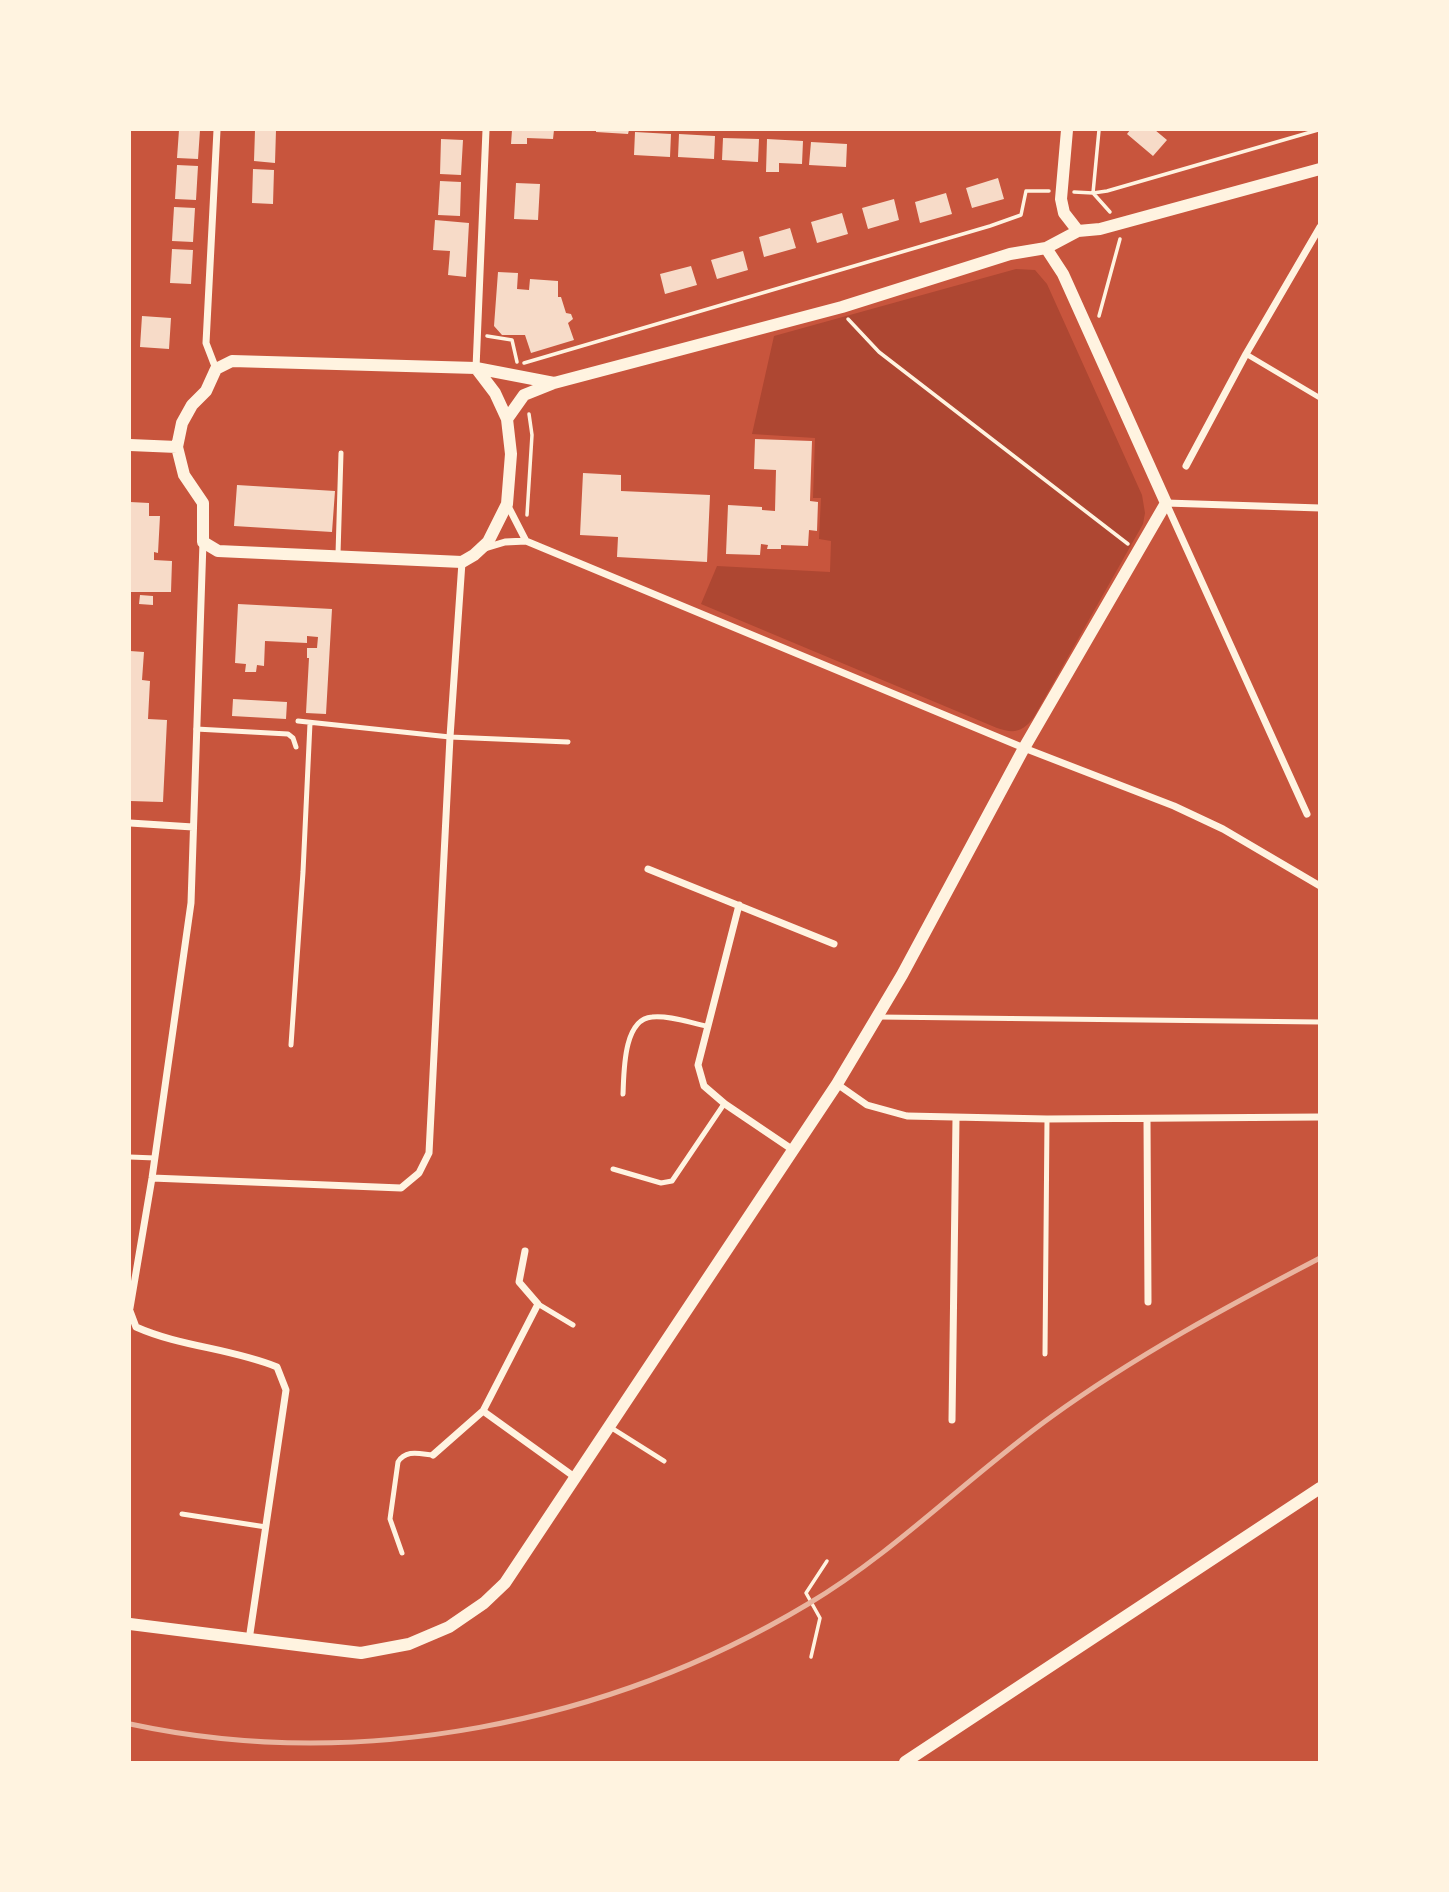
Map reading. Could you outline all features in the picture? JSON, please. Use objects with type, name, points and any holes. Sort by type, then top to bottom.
[{"type":"street","points":[[216,369],[206,343],[217,130]]},
{"type":"street","points":[[203,542],[218,551],[462,562],[488,542],[507,503],[511,454],[507,419],[495,393],[476,368],[486,130]]},
{"type":"street","points":[[1067,130],[1060,199],[1064,213],[1078,231]]},
{"type":"street","points":[[507,419],[524,395],[554,383],[842,307],[1010,254],[1046,247],[1078,231],[1100,229],[1320,169]]},
{"type":"street","points":[[1186,466],[1246,354],[1320,227]]},
{"type":"street","points":[[1046,247],[1063,274],[1307,814]]},
{"type":"street","points":[[249,1641],[286,1390],[277,1367],[249,1356],[157,1336],[136,1326],[130,1310],[155,1158],[191,903],[203,503],[184,475],[177,447],[182,424],[192,405],[206,391],[216,369],[232,362],[476,368],[554,383]]},
{"type":"street","points":[[130,445],[177,447]]},
{"type":"street","points":[[507,503],[526,541]]},
{"type":"street","points":[[1166,503],[1320,509]]},
{"type":"street","points":[[130,1624],[361,1653],[409,1644],[449,1627],[484,1603],[505,1583],[837,1084],[878,1017],[1024,748],[1166,503]]},
{"type":"street","points":[[480,550],[505,542],[526,541],[1024,748],[1174,806],[1211,823],[1320,886]]},
{"type":"street","points":[[152,1178],[401,1188],[419,1173],[429,1153],[450,737],[462,562]]},
{"type":"street","points":[[130,823],[193,827]]},
{"type":"street","points":[[649,869],[834,944]]},
{"type":"street","points":[[738,905],[698,1065],[704,1086],[724,1104],[793,1150]]},
{"type":"street","points":[[837,1084],[867,1105],[907,1116],[1047,1119],[1320,1117]]},
{"type":"street","points":[[951,1420],[956,1118]]},
{"type":"street","points":[[1147,1119],[1148,1302]]},
{"type":"street","points":[[433,1455],[483,1411],[538,1304],[520,1282],[525,1251]]},
{"type":"street","points":[[483,1411],[576,1478]]},
{"type":"street","points":[[905,1762],[1320,1488]]},
{"type":"lane","points":[[1246,354],[1320,398]]},
{"type":"lane","points":[[338,556],[341,453]]},
{"type":"lane","points":[[298,721],[450,737],[568,741]]},
{"type":"lane","points":[[291,1045],[310,723]]},
{"type":"lane","points":[[196,729],[288,734],[293,738],[296,747]]},
{"type":"lane","points":[[622,1094],[628,1040],[640,1023],[654,1016],[708,1026]]},
{"type":"lane","points":[[878,1017],[1320,1022]]},
{"type":"lane","points":[[613,1169],[661,1183],[672,1181],[724,1104]]},
{"type":"lane","points":[[1045,1354],[1047,1119]]},
{"type":"lane","points":[[130,1157],[155,1158]]},
{"type":"lane","points":[[538,1304],[573,1325]]},
{"type":"lane","points":[[610,1427],[664,1461]]},
{"type":"lane","points":[[402,1553],[390,1519],[398,1462],[402,1455],[409,1453],[433,1455]]},
{"type":"lane","points":[[182,1514],[266,1527]]},
{"type":"path","points":[[1098,130],[1093,193],[1111,213]]},
{"type":"path","points":[[1075,192],[1107,191],[1318,130]]},
{"type":"path","points":[[527,360],[989,226],[1021,215],[1026,191],[1046,191]]},
{"type":"path","points":[[1099,316],[1120,237]]},
{"type":"path","points":[[842,307],[846,318],[879,352],[1138,552]]},
{"type":"path","points":[[487,336],[512,340],[518,366]]},
{"type":"path","points":[[527,406],[532,435],[527,520]]},
{"type":"path","points":[[811,1657],[820,1618],[806,1593],[827,1561]]},
{"type":"shaded area","points":[[1016,269],[1035,270],[1047,284],[1142,495],[1145,513],[1143,524],[1034,717],[1022,729],[1008,731],[701,604],[717,566],[830,572],[831,541],[819,539],[821,498],[813,498],[815,438],[752,434],[774,336]]},
{"type":"building","points":[[179,130],[200,130],[198,159],[177,158]]},
{"type":"building","points":[[255,130],[276,130],[275,163],[254,161]]},
{"type":"building","points":[[512,130],[554,130],[553,139],[527,138],[527,144],[511,144]]},
{"type":"building","points":[[596,130],[629,130],[628,134]]},
{"type":"building","points":[[1130,130],[1155,130],[1167,140],[1153,156],[1127,134]]},
{"type":"building","points":[[635,132],[671,134],[670,157],[634,155]]},
{"type":"building","points":[[679,134],[715,136],[714,159],[678,157]]},
{"type":"building","points":[[723,138],[759,139],[758,162],[722,160]]},
{"type":"building","points":[[441,139],[463,140],[461,175],[440,174]]},
{"type":"building","points":[[767,139],[803,141],[802,164],[779,163],[779,172],[766,172]]},
{"type":"building","points":[[811,142],[847,144],[846,167],[809,165]]},
{"type":"building","points":[[177,165],[198,166],[196,200],[175,199]]},
{"type":"building","points":[[253,169],[274,170],[273,204],[252,203]]},
{"type":"building","points":[[998,178],[1004,199],[972,208],[966,188]]},
{"type":"building","points":[[440,181],[461,182],[460,216],[438,215]]},
{"type":"building","points":[[516,183],[540,184],[538,220],[514,219]]},
{"type":"building","points":[[946,193],[952,214],[920,223],[915,202]]},
{"type":"building","points":[[894,199],[899,220],[868,229],[862,208]]},
{"type":"building","points":[[174,207],[195,208],[193,242],[172,241]]},
{"type":"building","points":[[842,213],[848,234],[817,243],[811,222]]},
{"type":"building","points":[[435,220],[469,223],[466,277],[448,275],[450,251],[433,250]]},
{"type":"building","points":[[790,228],[796,248],[764,257],[759,237]]},
{"type":"building","points":[[172,249],[193,250],[191,284],[170,283]]},
{"type":"building","points":[[743,251],[748,270],[717,279],[711,260]]},
{"type":"building","points":[[691,266],[697,285],[665,294],[660,274]]},
{"type":"building","points":[[498,272],[518,273],[517,289],[529,290],[530,279],[558,281],[558,297],[561,297],[566,313],[571,314],[573,319],[568,323],[574,340],[531,353],[525,335],[502,335],[494,326]]},
{"type":"building","points":[[142,316],[171,318],[169,349],[140,347]]},
{"type":"building","points":[[755,439],[812,441],[810,501],[818,502],[817,531],[809,530],[808,546],[781,545],[781,549],[767,549],[768,545],[761,544],[760,555],[726,554],[728,505],[762,507],[762,510],[775,511],[776,470],[754,469]]},
{"type":"building","points":[[583,473],[621,475],[621,491],[710,495],[707,562],[617,557],[618,537],[580,535]]},
{"type":"building","points":[[237,485],[335,491],[332,532],[234,526]]},
{"type":"building","points":[[130,502],[149,503],[149,516],[160,516],[158,553],[154,552],[154,560],[172,561],[171,592],[130,592]]},
{"type":"building","points":[[140,595],[153,596],[153,605],[139,604]]},
{"type":"building","points":[[238,604],[332,609],[326,714],[306,713],[309,658],[307,648],[317,648],[318,637],[307,636],[307,643],[265,641],[264,666],[257,665],[256,672],[245,672],[246,664],[235,663]]},
{"type":"building","points":[[130,651],[144,652],[142,680],[150,681],[148,719],[167,720],[163,802],[130,801]]},
{"type":"building","points":[[233,699],[287,702],[286,719],[232,716]]},
{"type":"railway","points":[[130,1724],[216,1738],[304,1743],[392,1739],[480,1727],[566,1708],[650,1680],[731,1646],[840,1584],[1021,1440],[1083,1395],[1182,1333],[1320,1258]]}]
